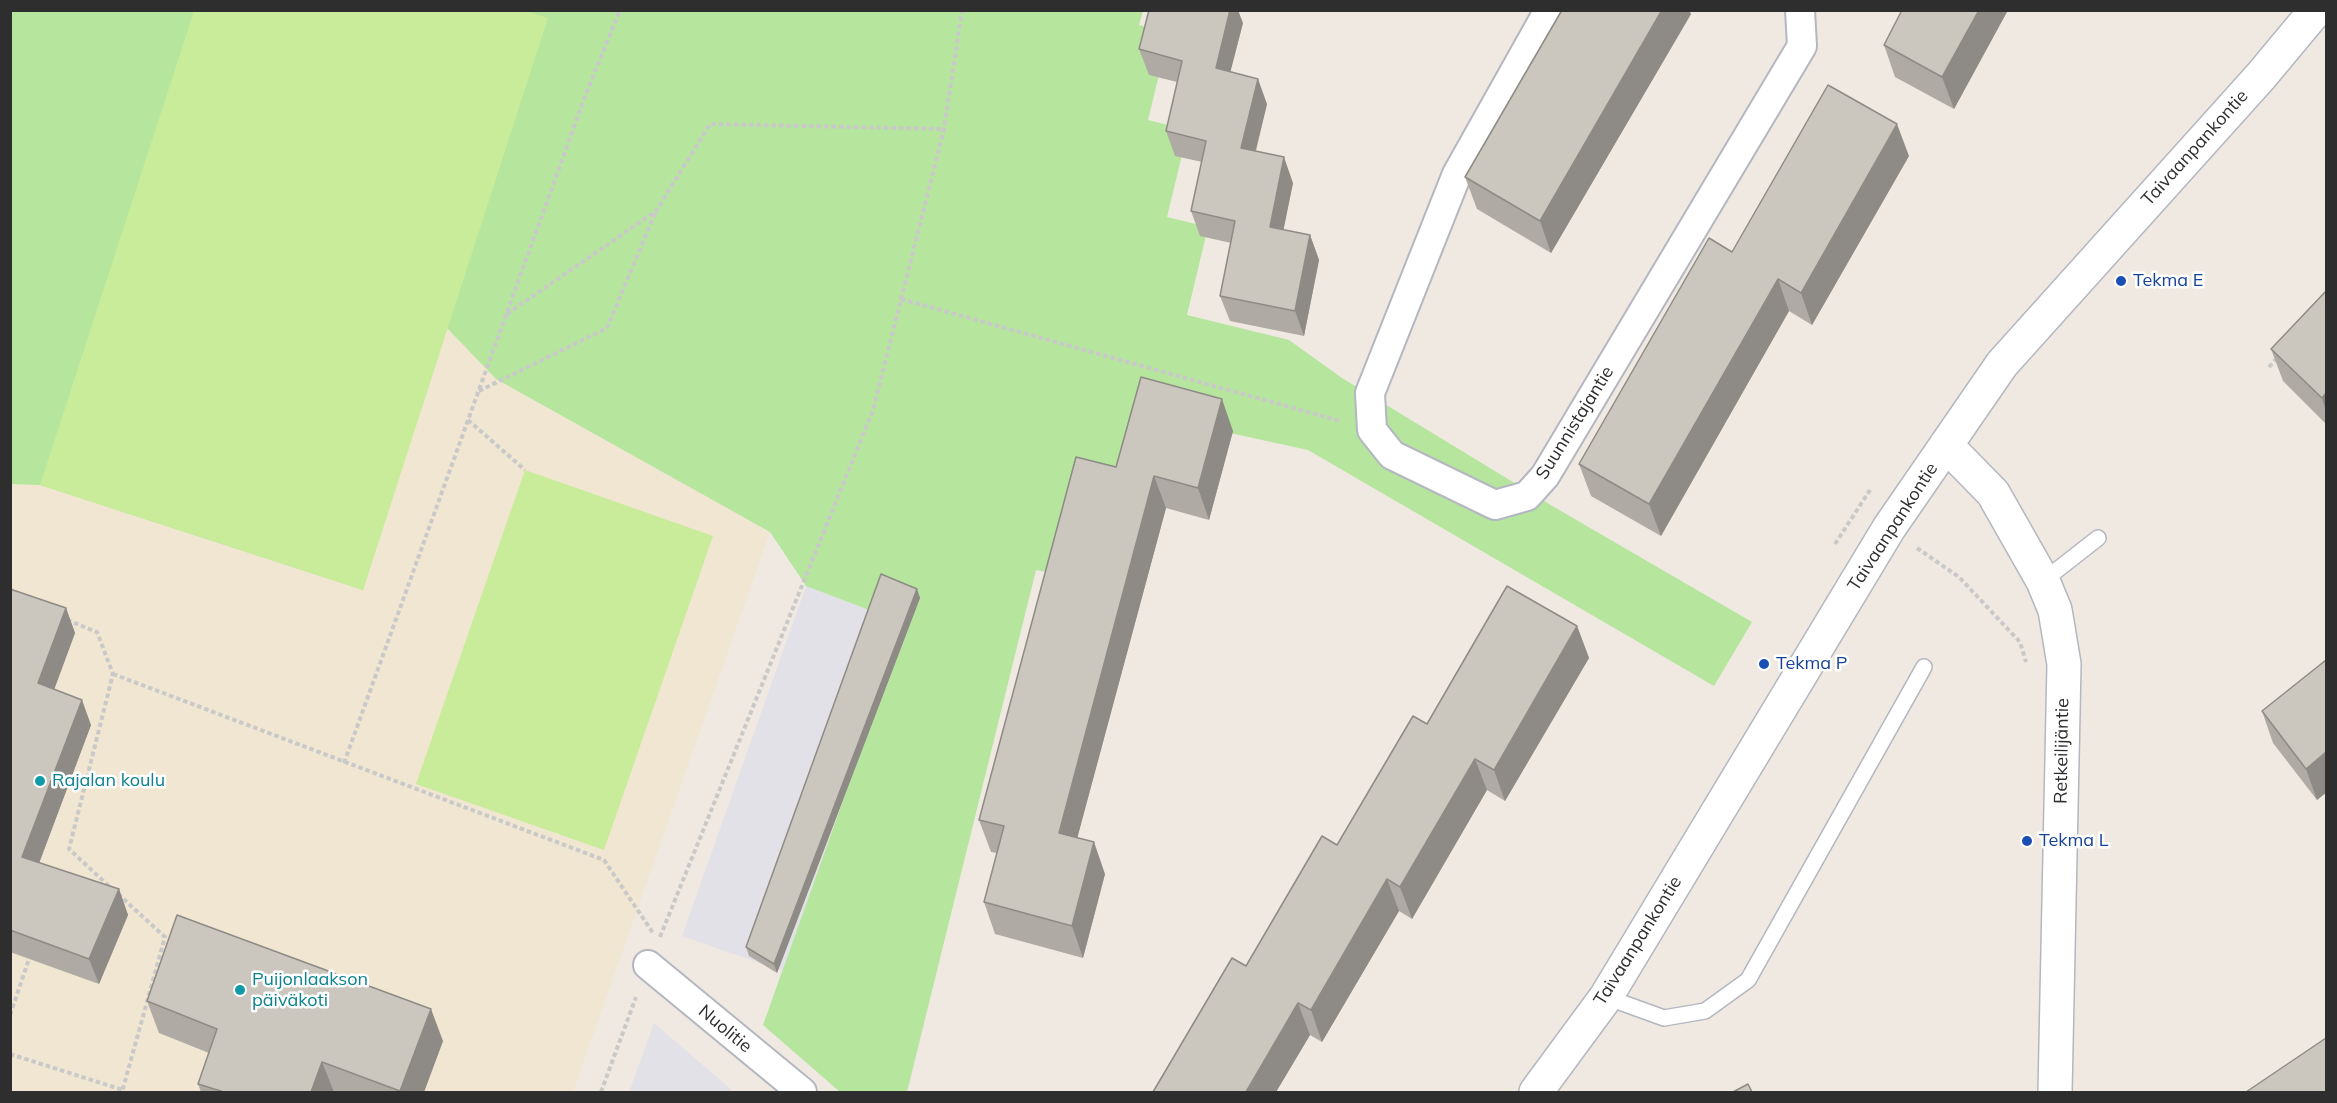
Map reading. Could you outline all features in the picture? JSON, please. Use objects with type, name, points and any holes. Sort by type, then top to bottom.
[{"type":"street","points":[[1372,430],[1370,393],[1457,174],[1549,10]]},
{"type":"street","name":"Suunnistajantie","points":[[1372,430],[1392,455],[1495,505],[1527,496],[1545,476],[1802,46],[1800,10]]},
{"type":"street","name":"Taivaanpankontie","points":[[1536,1092],[1606,997],[1888,528],[2002,364],[2261,76],[2316,10]]},
{"type":"street","name":"Retkeilijäntie","points":[[1946,445],[1993,493],[2043,581],[2055,610],[2064,664],[2055,1092]]},
{"type":"street","name":"Nuolitie","points":[[648,965],[802,1092]]},
{"type":"lane","points":[[2043,581],[2097,538]]},
{"type":"lane","points":[[1606,997],[1664,1018],[1705,1011],[1748,980],[1924,667]]},
{"type":"path","points":[[344,763],[587,91],[620,10]]},
{"type":"path","points":[[113,674],[604,860],[658,941],[873,410],[944,129],[962,10]]},
{"type":"path","points":[[479,391],[607,328],[656,211],[710,124],[944,129]]},
{"type":"path","points":[[506,314],[656,211]]},
{"type":"path","points":[[901,299],[1372,430]]},
{"type":"path","points":[[2269,367],[2283,352]]},
{"type":"path","points":[[468,420],[525,470]]},
{"type":"path","points":[[1859,505],[1959,577],[2020,642],[2028,670]]},
{"type":"path","points":[[10,1054],[122,1091],[165,937],[69,849],[113,674],[97,632],[65,619]]},
{"type":"path","points":[[10,1015],[29,959]]},
{"type":"path","points":[[601,1092],[648,965]]},
{"type":"shaded area","points":[[447,328],[496,379],[770,532],[573,1092],[11,1092],[11,484],[40,485],[363,590]]},
{"type":"shaded area","points":[[806,586],[906,624],[782,971],[682,936]]},
{"type":"shaded area","points":[[654,1023],[734,1092],[629,1092]]},
{"type":"green space","points":[[11,11],[1143,11],[1139,25],[1169,33],[1148,120],[1188,130],[1167,217],[1208,227],[1187,315],[1289,340],[1342,378],[1554,507],[1752,622],[1714,686],[1308,450],[1161,418],[1078,578],[1036,570],[907,1092],[840,1092],[763,1025],[906,624],[806,586],[770,532],[496,379],[447,328],[363,590],[40,485],[11,484]]},
{"type":"green space","points":[[194,11],[526,11],[548,18],[363,590],[40,485]]},
{"type":"green space","points":[[525,470],[713,536],[604,850],[416,784]]},
{"type":"building","points":[[1149,10],[1230,10],[1216,68],[1258,79],[1241,148],[1284,157],[1270,227],[1310,235],[1295,311],[1220,296],[1235,221],[1191,211],[1206,141],[1166,131],[1182,61],[1139,49]]},
{"type":"building","points":[[1562,10],[1662,10],[1540,221],[1465,177]]},
{"type":"building","points":[[1902,10],[1979,10],[1942,77],[1884,45]]},
{"type":"building","points":[[1828,85],[1897,124],[1801,293],[1778,279],[1649,504],[1579,464],[1709,238],[1732,252]]},
{"type":"building","points":[[2326,291],[2326,393],[2322,398],[2271,349]]},
{"type":"building","points":[[1141,377],[1222,399],[1198,488],[1154,476],[1059,833],[1094,842],[1072,926],[984,902],[1004,826],[979,820],[1076,457],[1116,467]]},
{"type":"building","points":[[881,574],[917,589],[774,964],[746,947]]},
{"type":"building","points":[[1507,586],[1577,626],[1494,770],[1475,759],[1400,887],[1387,879],[1311,1010],[1298,1003],[1246,1092],[1153,1092],[1232,958],[1246,966],[1322,836],[1337,845],[1413,716],[1427,724]]},
{"type":"building","name":"Rajalan koulu","points":[[10,589],[66,608],[38,683],[82,700],[22,857],[119,889],[89,959],[10,930]]},
{"type":"building","points":[[2326,660],[2326,752],[2306,769],[2262,711]]},
{"type":"building","name":"Puijonlaakson päiväkoti","points":[[177,915],[431,1009],[400,1091],[322,1062],[311,1092],[224,1092],[198,1084],[217,1029],[147,1001]]},
{"type":"building","points":[[2326,1038],[2326,1092],[2246,1092]]},
{"type":"building","points":[[1748,1084],[1752,1092],[1733,1092]]},
{"type":"place","name":"Tekma E","points":[[2121,281]]},
{"type":"place","name":"Tekma P","points":[[1764,664]]},
{"type":"place","name":"Rajalan koulu","points":[[40,781]]},
{"type":"place","name":"Tekma L","points":[[2027,841]]},
{"type":"place","name":"Puijonlaakson päiväkoti","points":[[240,990]]}]
